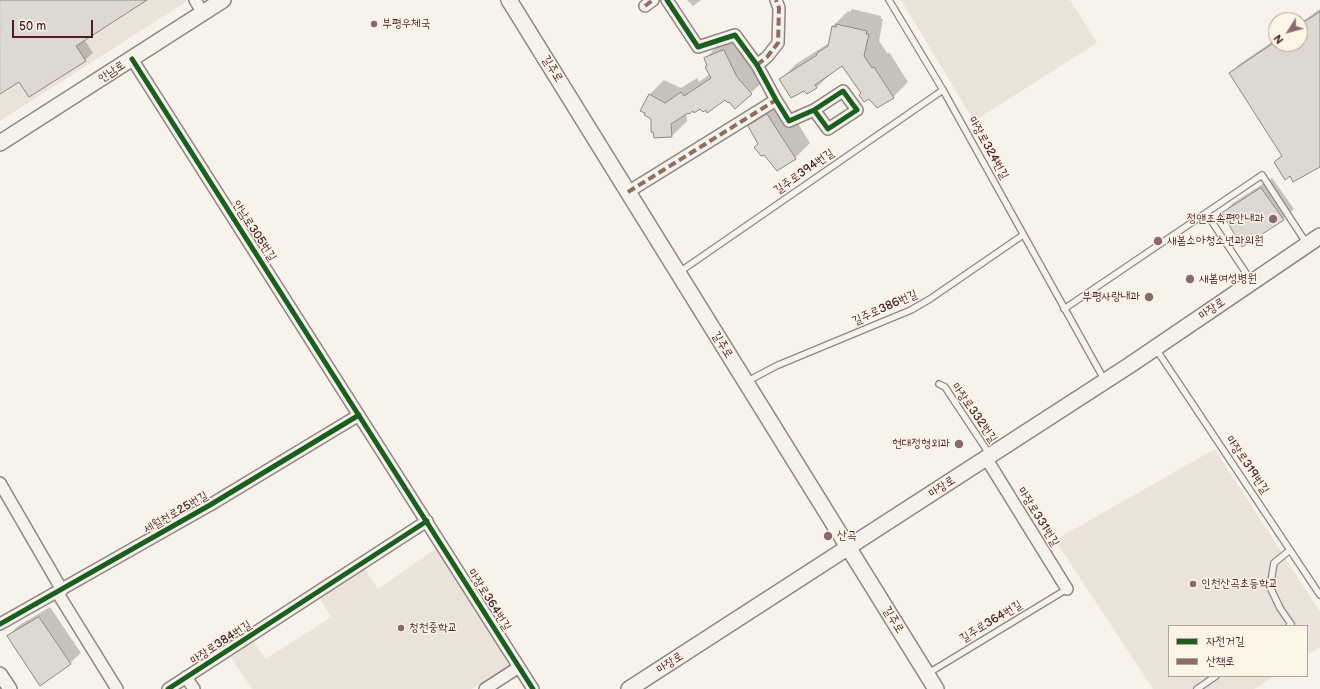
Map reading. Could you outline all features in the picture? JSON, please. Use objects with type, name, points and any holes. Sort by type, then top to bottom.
[{"type":"main road","name":"안남로","points":[[0,143],[223,0]]},
{"type":"main road","name":"길주로","points":[[509,0],[936,689]]},
{"type":"main road","name":"마장로","points":[[629,689],[1105,381],[1320,236]]},
{"type":"street","points":[[195,0],[203,13]]},
{"type":"street","points":[[667,0],[698,47],[735,35],[757,65],[789,121],[814,110]]},
{"type":"street","points":[[757,65],[767,57],[778,43],[779,8],[776,0]]},
{"type":"street","name":"안남로305번길","points":[[132,59],[359,415]]},
{"type":"street","points":[[628,192],[776,100]]},
{"type":"street","name":"마장로364번길","points":[[359,415],[533,689]]},
{"type":"street","name":"세월천로25번길","points":[[0,624],[210,505],[359,415]]},
{"type":"street","name":"마장로331번길","points":[[988,457],[1067,589]]},
{"type":"street","points":[[0,483],[59,591],[117,689]]},
{"type":"street","name":"마장로384번길","points":[[168,689],[427,521]]},
{"type":"street","points":[[485,689],[519,667]]},
{"type":"street","points":[[0,674],[10,689]]},
{"type":"street","points":[[186,677],[194,689]]},
{"type":"lane","name":"마장로324번길","points":[[889,0],[943,90],[1105,381]]},
{"type":"lane","name":"길주로394번길","points":[[678,273],[943,90]]},
{"type":"lane","points":[[1064,308],[1262,176],[1307,245]]},
{"type":"lane","points":[[1206,213],[1252,282]]},
{"type":"lane","name":"길주로386번길","points":[[746,383],[776,366],[911,310],[930,299],[1023,235]]},
{"type":"lane","name":"마장로319번길","points":[[1155,348],[1320,595]]},
{"type":"lane","name":"마장로332번길","points":[[939,384],[945,387],[988,457]]},
{"type":"lane","points":[[1290,550],[1274,563],[1270,587],[1280,608],[1291,624],[1290,625]]},
{"type":"lane","name":"길주로364번길","points":[[927,674],[1067,589]]},
{"type":"lane","points":[[1197,689],[1215,677]]},
{"type":"shaded area","points":[[0,0],[189,0],[0,121]]},
{"type":"shaded area","points":[[901,0],[1070,0],[1097,43],[974,121]]},
{"type":"shaded area","name":"인천산곡초등학교","points":[[1215,449],[1320,612],[1320,647],[1308,654],[1308,625],[1168,625],[1168,677],[1273,677],[1254,689],[1153,689],[1055,540]]},
{"type":"shaded area","name":"청천중학교","points":[[437,548],[511,665],[472,689],[252,689],[229,654],[252,639],[266,659],[331,617],[319,597],[364,568],[378,589]]},
{"type":"building","points":[[0,0],[147,0],[76,46],[86,61],[29,97],[19,82],[0,94]]},
{"type":"building","points":[[1320,12],[1320,167],[1293,182],[1290,176],[1285,180],[1274,162],[1282,156],[1229,73],[1268,47],[1268,52],[1308,52],[1308,20]]},
{"type":"building","points":[[836,24],[867,31],[866,34],[869,34],[864,56],[872,68],[874,67],[894,98],[877,108],[869,99],[864,102],[859,95],[861,93],[842,66],[815,85],[817,88],[807,94],[804,91],[791,98],[779,79],[817,55],[817,53],[828,46],[832,26],[836,27]]},
{"type":"building","points":[[724,50],[737,77],[752,94],[735,109],[725,100],[707,113],[706,110],[703,112],[700,109],[694,113],[693,111],[689,114],[688,113],[671,124],[672,137],[654,138],[653,132],[651,132],[651,119],[644,115],[645,113],[640,111],[649,94],[665,103],[681,92],[684,96],[711,78],[705,67],[707,66],[704,58]]},
{"type":"building","points":[[767,114],[796,159],[777,171],[764,155],[761,156],[754,147],[758,144],[748,126]]},
{"type":"building","points":[[1261,188],[1284,220],[1242,247],[1222,213]]},
{"type":"building","points":[[39,617],[71,664],[40,686],[7,636]]},
{"type":"marked path","points":[[645,6],[653,0]]},
{"type":"marked path","points":[[757,65],[767,57],[778,43],[779,8],[776,0]]},
{"type":"marked path","points":[[628,192],[776,100]]},
{"type":"cycle path","points":[[667,0],[698,47],[735,35],[757,65],[789,121],[814,110],[843,91],[857,110],[828,129],[814,110]]},
{"type":"cycle path","points":[[132,59],[533,689]]},
{"type":"cycle path","points":[[0,624],[210,505],[359,415]]},
{"type":"cycle path","points":[[168,689],[427,521]]},
{"type":"place","name":"부평우체국","points":[[374,24]]},
{"type":"place","name":"정앤조속편안내과","points":[[1273,219]]},
{"type":"place","name":"새봄소아청소년과의원","points":[[1158,241]]},
{"type":"place","name":"새봄여성병원","points":[[1190,279]]},
{"type":"place","name":"부평사랑내과","points":[[1149,297]]},
{"type":"place","name":"현대정형외과","points":[[959,444]]},
{"type":"place","name":"산곡","points":[[828,536]]},
{"type":"place","name":"인천산곡초등학교","points":[[1193,584]]},
{"type":"place","name":"청천중학교","points":[[401,628]]}]
